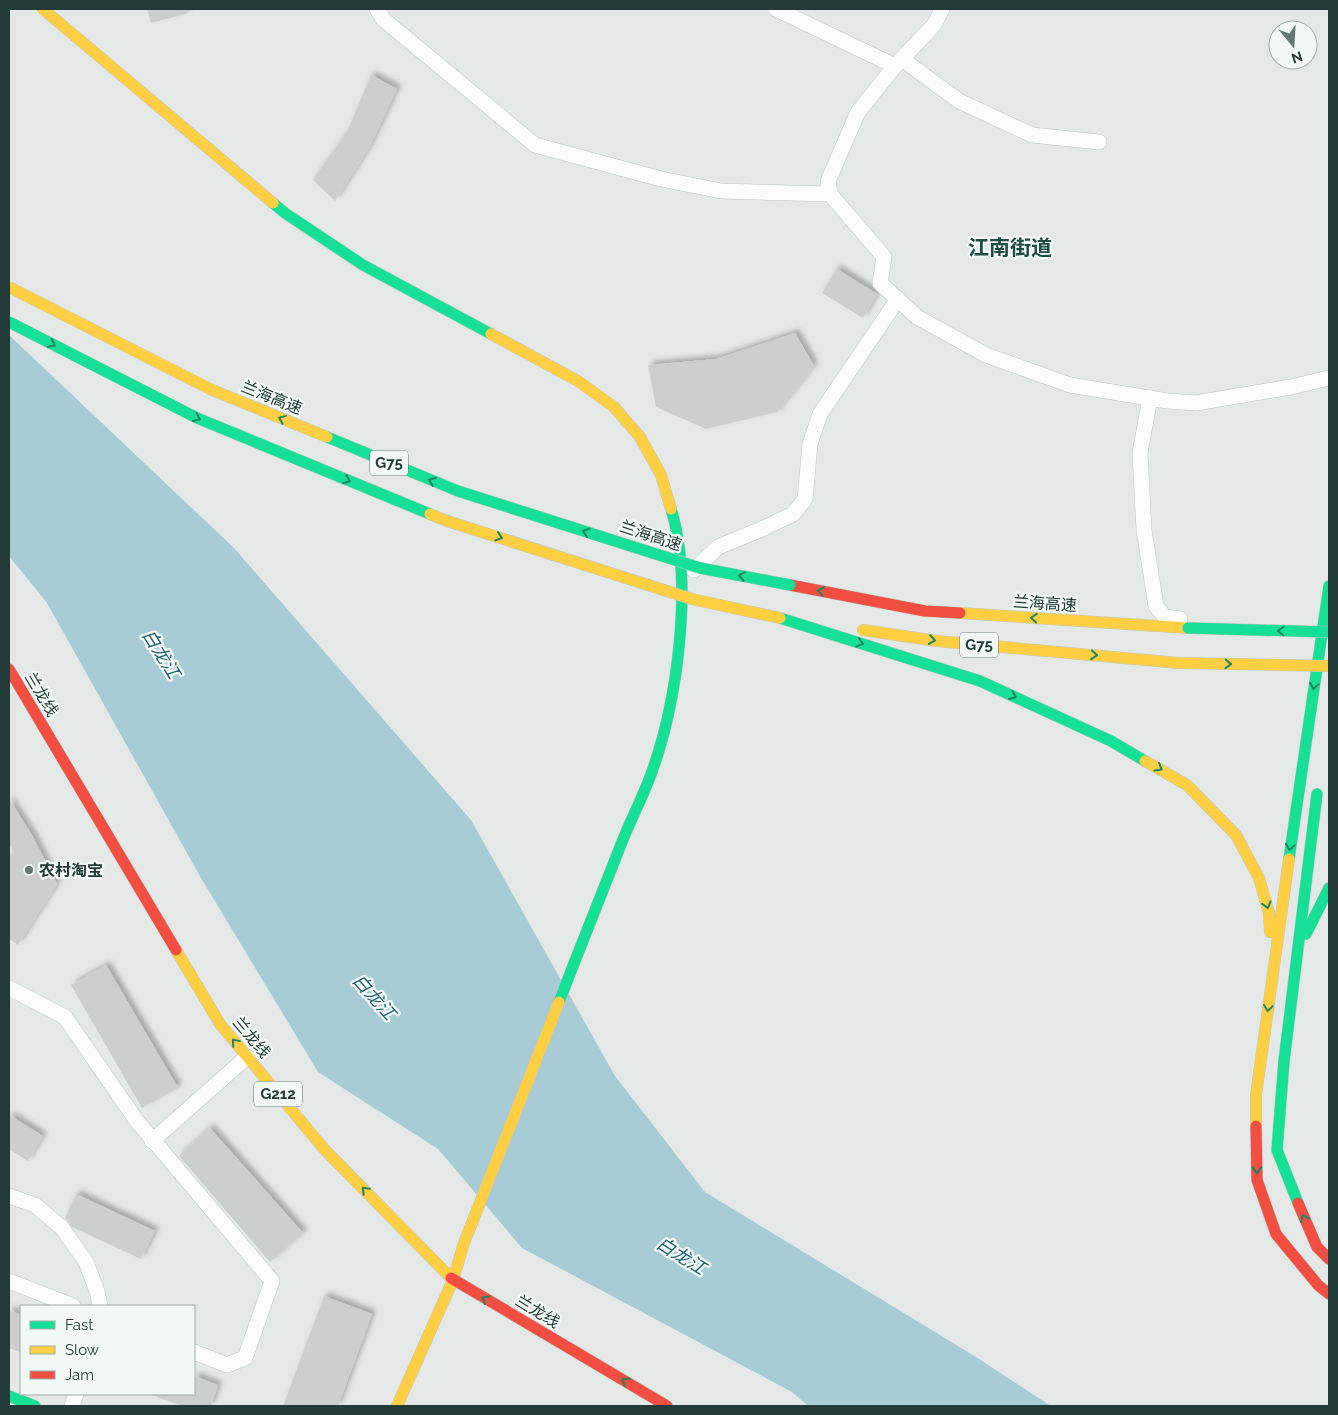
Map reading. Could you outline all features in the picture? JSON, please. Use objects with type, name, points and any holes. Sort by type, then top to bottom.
[{"type":"main road","points":[[43,9],[285,213],[363,265],[578,381],[614,408],[640,437],[661,475],[676,525],[682,578],[678,655],[667,722],[650,777],[624,837],[464,1243],[453,1280],[397,1406]]},
{"type":"main road","name":"兰海高速","points":[[9,287],[210,389],[458,491],[700,568],[925,611],[1188,628],[1329,632]]},
{"type":"main road","name":"G75","points":[[9,322],[197,418],[447,521],[692,599],[780,618],[937,641],[1179,663],[1329,666]]},
{"type":"main road","points":[[1329,586],[1256,1095],[1257,1180],[1276,1234],[1318,1285],[1329,1294]]},
{"type":"main road","points":[[780,618],[980,681],[1112,740],[1187,784],[1236,835],[1259,878],[1269,913],[1272,984]]},
{"type":"main road","name":"兰龙线","points":[[9,670],[220,1024],[324,1150],[453,1280],[666,1406]]},
{"type":"main road","points":[[1318,785],[1284,1062],[1278,1150],[1298,1204],[1317,1247],[1329,1259]]},
{"type":"main road","points":[[1296,953],[1329,888]]},
{"type":"main road","points":[[9,1396],[35,1406]]},
{"type":"street","points":[[377,9],[383,19],[535,145],[661,179],[721,191],[830,194]]},
{"type":"street","points":[[776,9],[899,62],[959,101],[1032,135],[1098,142]]},
{"type":"street","points":[[942,9],[934,25],[899,62],[858,112],[828,181],[830,194],[884,257],[880,283],[917,318],[986,354],[1070,385],[1150,398],[1196,403],[1291,387],[1329,378]]},
{"type":"street","points":[[682,578],[697,568],[718,548],[793,514],[799,507],[805,499],[810,444],[820,414],[898,299]]},
{"type":"street","points":[[1150,398],[1140,453],[1144,530],[1156,606],[1165,617],[1223,624]]},
{"type":"street","points":[[9,988],[65,1017],[152,1141],[272,1281],[245,1358],[227,1365],[195,1352]]},
{"type":"street","points":[[152,1141],[247,1057]]},
{"type":"street","points":[[9,1196],[35,1205],[62,1228],[86,1262],[97,1290],[100,1305]]},
{"type":"street","points":[[9,1281],[70,1305]]},
{"type":"water","name":"白龙江","points":[[9,335],[234,548],[471,820],[615,1076],[705,1192],[976,1357],[1051,1406],[808,1406],[792,1392],[522,1248],[438,1149],[318,1072],[201,878],[47,603],[9,556]]},
{"type":"building","points":[[147,9],[188,9],[188,13],[151,23]]},
{"type":"building","points":[[371,75],[397,89],[370,146],[335,201],[313,180],[348,130]]},
{"type":"building","points":[[837,269],[877,294],[863,318],[822,293]]},
{"type":"building","points":[[795,333],[814,366],[777,412],[706,429],[656,407],[648,365],[716,359]]},
{"type":"building","name":"农村淘宝","points":[[9,799],[32,835],[57,884],[18,945],[9,939],[9,857],[13,851],[9,844]]},
{"type":"building","points":[[106,965],[178,1088],[142,1108],[71,985]]},
{"type":"building","points":[[9,1115],[43,1136],[28,1161],[9,1149]]},
{"type":"building","points":[[210,1128],[303,1233],[270,1262],[179,1156]]},
{"type":"building","points":[[76,1194],[155,1231],[141,1259],[72,1227],[65,1218]]},
{"type":"building","points":[[324,1296],[372,1314],[338,1406],[283,1406]]},
{"type":"building","points":[[9,1310],[20,1315],[20,1353],[9,1348]]},
{"type":"building","points":[[195,1376],[218,1385],[211,1406],[182,1406],[152,1395],[195,1395]]},
{"type":"traffic: fast","points":[[273,203],[363,265],[491,334]]},
{"type":"traffic: fast","points":[[9,322],[197,418],[430,514]]},
{"type":"traffic: fast","points":[[327,437],[458,491],[700,568],[790,585]]},
{"type":"traffic: fast","points":[[559,1002],[650,777],[660,748],[668,715],[675,680],[682,608],[678,539],[671,509]]},
{"type":"traffic: fast","points":[[1289,859],[1329,586]]},
{"type":"traffic: fast","points":[[780,618],[980,681],[1111,741],[1145,761]]},
{"type":"traffic: fast","points":[[1188,628],[1329,632]]},
{"type":"traffic: fast","points":[[1298,1203],[1277,1150],[1284,1061],[1317,794]]},
{"type":"traffic: fast","points":[[1306,934],[1329,888]]},
{"type":"traffic: fast","points":[[9,1396],[35,1406]]},
{"type":"traffic: slow","points":[[43,9],[273,203]]},
{"type":"traffic: slow","points":[[9,287],[210,389],[327,437]]},
{"type":"traffic: slow","points":[[491,334],[578,381],[614,407],[640,437],[661,475],[671,509]]},
{"type":"traffic: slow","points":[[430,514],[692,599],[780,618]]},
{"type":"traffic: slow","points":[[960,613],[1188,628]]},
{"type":"traffic: slow","points":[[863,630],[937,641],[1179,663]]},
{"type":"traffic: slow","points":[[1179,663],[1329,666]]},
{"type":"traffic: slow","points":[[1145,761],[1187,785],[1236,835],[1259,878],[1269,913],[1270,932]]},
{"type":"traffic: slow","points":[[1256,1126],[1256,1095],[1289,859]]},
{"type":"traffic: slow","points":[[176,950],[220,1024],[325,1150],[451,1278]]},
{"type":"traffic: slow","points":[[397,1406],[453,1280],[464,1243],[559,1002]]},
{"type":"traffic: jam","points":[[790,585],[925,611],[960,613]]},
{"type":"traffic: jam","points":[[9,669],[176,950]]},
{"type":"traffic: jam","points":[[1256,1126],[1257,1180],[1276,1234],[1318,1285],[1329,1294]]},
{"type":"traffic: jam","points":[[1298,1203],[1317,1247],[1329,1259]]},
{"type":"traffic: jam","points":[[451,1278],[667,1406]]},
{"type":"place","name":"农村淘宝","points":[[29,870]]},
{"type":"district","name":"江南街道","points":[[1010,248]]}]
